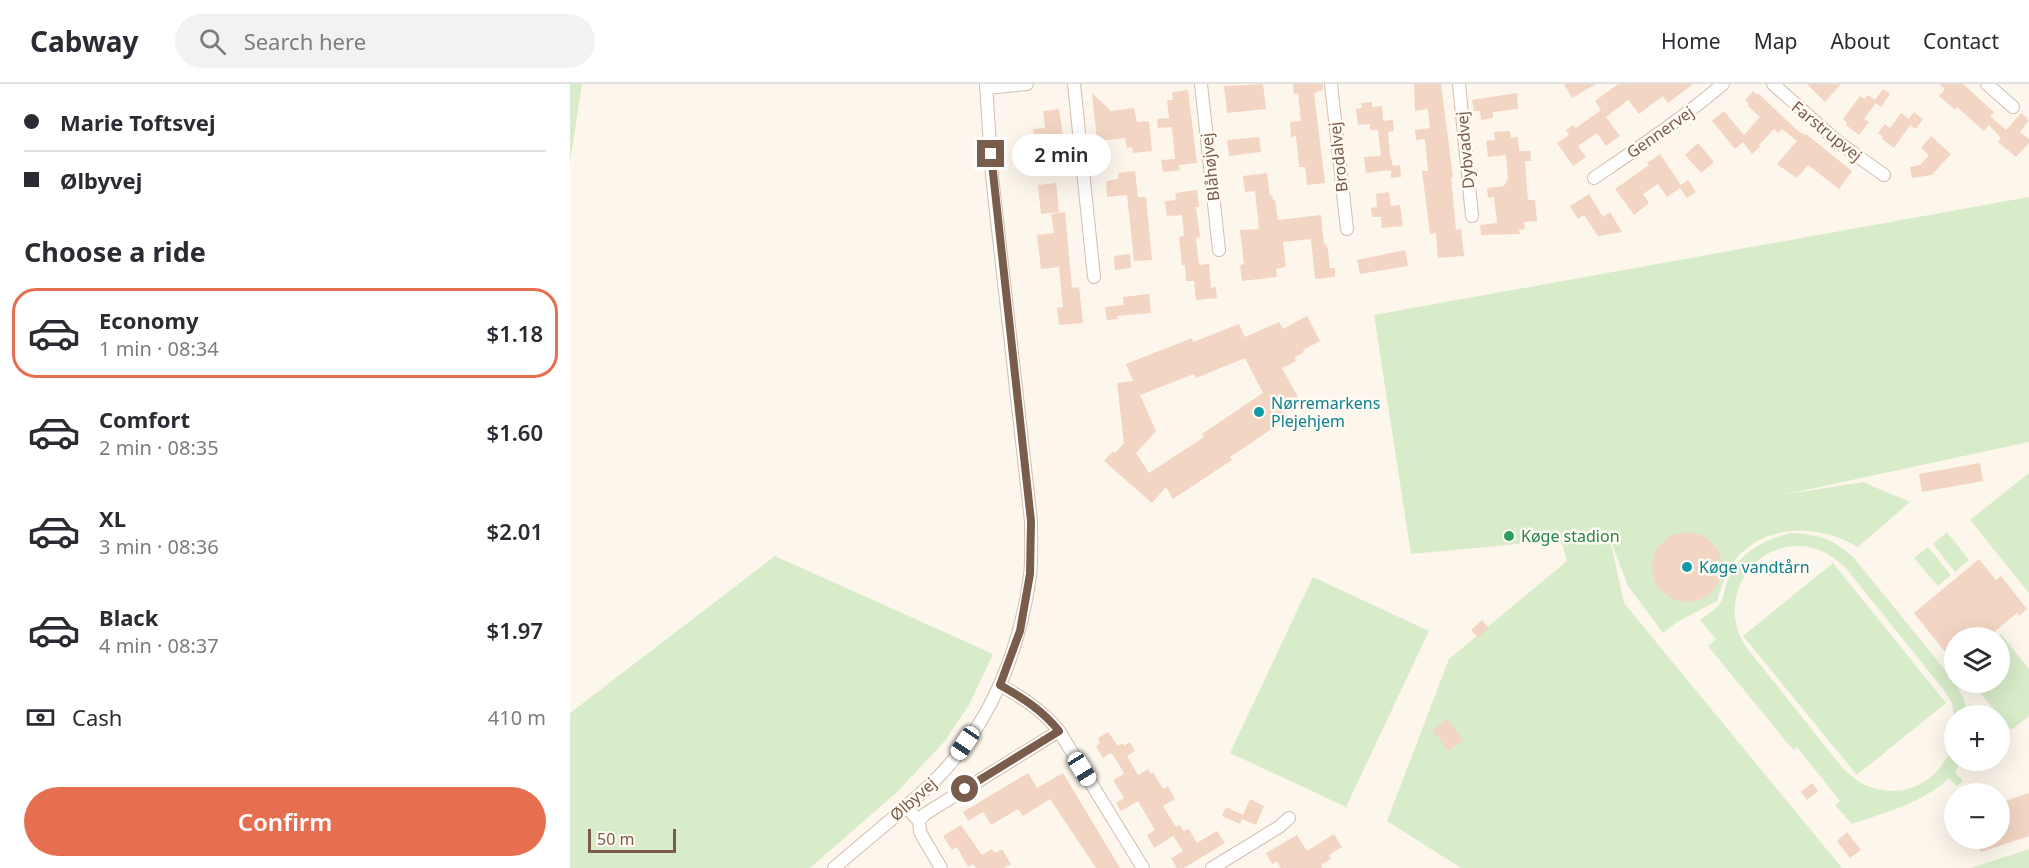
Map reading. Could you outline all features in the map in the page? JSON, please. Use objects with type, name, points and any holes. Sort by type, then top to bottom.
[{"type":"street","points":[[986,86],[1027,84]]},
{"type":"street","points":[[1074,84],[1094,277]]},
{"type":"street","name":"Blåhøjvej","points":[[1201,84],[1219,250]]},
{"type":"street","name":"Brodalvej","points":[[1330,84],[1347,230]]},
{"type":"street","name":"Dybvadvej","points":[[1459,84],[1472,216]]},
{"type":"street","name":"Gennervej","points":[[1594,178],[1694,109],[1723,84]]},
{"type":"street","name":"Farstrupvej","points":[[1773,84],[1838,142],[1884,175]]},
{"type":"street","points":[[1987,84],[2013,107]]},
{"type":"street","name":"Ølbyvej","points":[[834,868],[940,775],[958,754],[1000,685],[1020,631],[1030,574],[1031,521],[992,176],[986,86]]},
{"type":"street","points":[[1000,685],[1035,706],[1059,731],[1143,868]]},
{"type":"street","points":[[919,821],[925,814],[1059,731]]},
{"type":"street","points":[[905,806],[919,821],[920,832],[941,868]]},
{"type":"street","points":[[1212,868],[1279,827],[1289,818]]},
{"type":"green space","points":[[570,84],[582,84],[570,162]]},
{"type":"green space","name":"Køge stadion","points":[[2029,197],[2029,442],[1782,495],[1863,482],[1910,502],[1858,547],[1843,539],[1809,531],[1775,534],[1759,540],[1733,563],[1725,577],[1717,601],[1677,622],[1663,633],[1628,586],[1610,539],[1624,603],[1842,868],[1461,868],[1387,821],[1449,659],[1567,561],[1561,540],[1411,554],[1374,315]]},
{"type":"green space","points":[[2029,473],[2029,593],[1970,520]]},
{"type":"green space","points":[[1947,532],[1969,560],[1955,572],[1933,544]]},
{"type":"green space","points":[[1790,533],[1809,535],[1832,542],[1854,558],[1944,669],[1944,691],[1845,567],[1818,549],[1792,546],[1774,551],[1758,561],[1746,574],[1738,591],[1735,609],[1737,628],[1746,647],[1841,766],[1856,779],[1872,788],[1889,791],[1906,789],[1921,783],[1935,773],[1944,761],[1944,771],[1956,771],[1963,781],[1961,783],[1954,783],[1949,778],[1939,787],[1916,800],[1852,824],[1835,805],[1840,801],[1797,747],[1793,750],[1708,646],[1716,639],[1700,620],[1721,602],[1728,579],[1739,561],[1754,548]]},
{"type":"green space","points":[[1928,547],[1951,575],[1938,586],[1914,558]]},
{"type":"green space","points":[[775,556],[993,654],[969,705],[944,742],[896,793],[810,868],[570,868],[570,713]]},
{"type":"green space","points":[[1833,563],[1946,703],[1857,775],[1743,636]]},
{"type":"green space","points":[[1313,577],[1429,631],[1346,807],[1230,753]]},
{"type":"green space","points":[[2010,645],[2029,669],[2029,716],[2011,730],[2010,705],[1990,705],[1980,693],[2010,693]]},
{"type":"green space","points":[[1946,693],[1961,693],[1966,705],[1952,705]]},
{"type":"green space","points":[[2029,849],[2029,868],[1971,868]]},
{"type":"building","points":[[1263,84],[1266,109],[1227,113],[1224,86]]},
{"type":"building","points":[[1293,84],[1323,84],[1323,90],[1314,93],[1325,183],[1307,185],[1305,167],[1299,167],[1296,136],[1291,137],[1290,122],[1301,121],[1298,93],[1294,94]]},
{"type":"building","points":[[1414,84],[1441,84],[1453,177],[1451,177],[1456,230],[1461,229],[1464,256],[1438,258],[1436,233],[1430,234],[1422,171],[1428,171],[1425,139],[1416,140],[1415,130],[1430,128],[1428,109],[1415,111]]},
{"type":"building","points":[[1564,84],[1596,84],[1572,98]]},
{"type":"building","points":[[1618,84],[1693,84],[1668,103],[1663,96],[1639,114],[1628,100],[1606,117],[1620,136],[1606,146],[1597,133],[1578,146],[1586,157],[1573,166],[1557,143],[1569,135],[1566,130],[1573,125],[1576,128],[1601,110],[1595,101]]},
{"type":"building","points":[[1807,84],[1841,84],[1825,102]]},
{"type":"building","points":[[1939,84],[1963,84],[1994,112],[1990,116],[2006,130],[2021,113],[2029,120],[2020,132],[2029,139],[2029,143],[2016,157],[1998,142],[2001,138],[1989,125],[1984,131],[1957,107],[1955,110],[1939,96],[1945,89]]},
{"type":"building","points":[[1883,89],[1890,94],[1881,107],[1876,103],[1864,119],[1869,122],[1859,135],[1846,125],[1843,119],[1860,96],[1864,99],[1868,95],[1875,100]]},
{"type":"building","points":[[1188,90],[1197,163],[1179,165],[1180,170],[1163,172],[1161,160],[1175,159],[1172,127],[1158,128],[1157,119],[1169,118],[1167,100],[1173,100],[1172,92]]},
{"type":"building","points":[[1753,91],[1798,131],[1806,134],[1852,171],[1839,189],[1808,165],[1797,178],[1777,164],[1797,141],[1782,129],[1778,133],[1774,129],[1752,154],[1743,142],[1735,149],[1712,121],[1724,111],[1744,135],[1760,117],[1745,100]]},
{"type":"building","points":[[1092,93],[1111,111],[1134,108],[1137,122],[1149,121],[1152,151],[1133,153],[1132,147],[1127,148],[1125,138],[1097,141]]},
{"type":"building","points":[[1517,93],[1518,109],[1493,112],[1493,118],[1481,120],[1480,111],[1474,111],[1472,100]]},
{"type":"building","points":[[1372,102],[1372,107],[1382,106],[1383,121],[1393,120],[1394,131],[1388,132],[1390,155],[1393,166],[1400,165],[1401,177],[1391,178],[1391,170],[1366,173],[1364,157],[1381,156],[1378,130],[1370,130],[1370,124],[1358,125],[1356,109],[1362,108],[1361,103]]},
{"type":"building","points":[[1059,109],[1064,142],[1062,142],[1063,158],[1037,161],[1033,129],[1045,128],[1043,111]]},
{"type":"building","points":[[1914,112],[1923,119],[1916,129],[1910,125],[1894,148],[1882,139],[1883,137],[1878,133],[1885,124],[1890,128],[1901,113],[1909,119]]},
{"type":"building","points":[[1510,131],[1511,138],[1518,137],[1519,151],[1530,151],[1531,161],[1525,161],[1528,200],[1535,200],[1537,221],[1524,222],[1525,229],[1519,230],[1520,234],[1481,235],[1480,225],[1497,223],[1494,197],[1488,198],[1487,188],[1504,186],[1508,178],[1506,155],[1488,157],[1486,141],[1495,140],[1494,132]]},
{"type":"building","points":[[1931,136],[1951,154],[1932,175],[1912,178],[1910,167],[1920,165],[1929,155],[1921,148]]},
{"type":"building","points":[[1259,137],[1261,152],[1229,156],[1227,140]]},
{"type":"building","points":[[1698,143],[1714,162],[1701,173],[1685,155]]},
{"type":"building","points":[[1660,154],[1681,185],[1688,180],[1696,192],[1687,198],[1680,188],[1667,197],[1658,184],[1643,194],[1649,203],[1634,215],[1615,189],[1649,165],[1647,163]]},
{"type":"building","points":[[1135,171],[1138,197],[1146,197],[1152,260],[1134,261],[1127,195],[1107,197],[1106,181],[1118,179],[1118,173]]},
{"type":"building","points":[[1267,173],[1270,196],[1272,195],[1275,200],[1278,220],[1321,215],[1324,244],[1328,250],[1330,268],[1335,268],[1335,277],[1315,279],[1311,239],[1283,242],[1286,267],[1276,269],[1277,277],[1242,281],[1240,265],[1244,264],[1240,230],[1259,229],[1255,191],[1245,192],[1243,176]]},
{"type":"building","points":[[1056,183],[1059,212],[1041,214],[1038,185]]},
{"type":"building","points":[[1197,190],[1199,207],[1196,207],[1200,237],[1196,238],[1199,265],[1209,264],[1211,288],[1216,287],[1217,298],[1196,300],[1194,281],[1186,281],[1185,265],[1182,265],[1179,237],[1184,236],[1182,215],[1167,216],[1165,201],[1176,200],[1175,193]]},
{"type":"building","points":[[1389,192],[1391,206],[1400,205],[1403,226],[1382,228],[1381,217],[1372,217],[1371,208],[1377,207],[1376,194]]},
{"type":"building","points":[[1589,194],[1603,217],[1610,212],[1622,232],[1598,236],[1584,215],[1578,219],[1570,206]]},
{"type":"building","points":[[1065,212],[1072,288],[1079,287],[1083,323],[1059,325],[1057,308],[1063,307],[1059,267],[1041,269],[1037,235],[1054,233],[1051,214]]},
{"type":"building","points":[[1405,250],[1408,266],[1360,274],[1357,260]]},
{"type":"building","points":[[1130,254],[1131,268],[1115,270],[1114,256]]},
{"type":"building","points":[[1149,294],[1151,313],[1117,316],[1117,319],[1107,320],[1105,307],[1124,305],[1123,297]]},
{"type":"building","name":"Nørremarkens Plejehjem","points":[[1307,316],[1320,341],[1303,350],[1304,352],[1295,357],[1296,361],[1282,368],[1298,397],[1281,406],[1288,418],[1230,457],[1232,460],[1173,499],[1166,487],[1152,503],[1104,461],[1124,443],[1117,383],[1133,381],[1126,364],[1192,338],[1193,342],[1239,324],[1245,337],[1279,322],[1283,329]],"holes":[[[1245,358],[1263,393],[1202,434],[1204,437],[1149,473],[1136,453],[1156,431],[1140,395],[1194,374],[1196,378]]]},
{"type":"building","points":[[1980,463],[1983,481],[1922,492],[1919,474]]},
{"type":"building","name":"Køge vandtårn","points":[[1687,532],[1700,535],[1712,542],[1719,554],[1722,567],[1719,580],[1712,592],[1700,599],[1687,602],[1674,599],[1662,592],[1655,580],[1652,567],[1655,554],[1662,542],[1674,535]]},
{"type":"building","points":[[1979,559],[1996,580],[2001,576],[2027,609],[2019,616],[2017,613],[2000,627],[1944,627],[1944,650],[1914,613]]},
{"type":"building","points":[[1482,620],[1489,628],[1478,638],[1471,630]]},
{"type":"building","points":[[1447,719],[1463,740],[1448,751],[1433,730]]},
{"type":"building","points":[[1108,732],[1118,746],[1123,743],[1124,746],[1130,742],[1135,751],[1127,756],[1138,775],[1148,769],[1151,774],[1153,772],[1164,789],[1168,786],[1175,799],[1163,806],[1176,827],[1180,825],[1184,831],[1189,829],[1197,843],[1217,831],[1225,843],[1184,868],[1177,868],[1171,858],[1183,851],[1173,836],[1154,848],[1147,835],[1155,830],[1138,801],[1121,811],[1116,803],[1124,798],[1113,780],[1124,774],[1123,771],[1113,755],[1110,753],[1103,758],[1096,746],[1100,743],[1098,738]]},
{"type":"building","points":[[1028,773],[1037,788],[1063,773],[1120,868],[1096,868],[1050,799],[1023,816],[1018,809],[991,825],[983,812],[968,821],[963,812]]},
{"type":"building","points":[[1812,783],[1818,791],[1807,800],[1801,792]]},
{"type":"building","points":[[2029,793],[2029,836],[2010,842],[2010,800]]},
{"type":"building","points":[[1250,799],[1264,806],[1256,825],[1242,819],[1240,824],[1222,816],[1226,807],[1243,815]]},
{"type":"building","points":[[961,825],[982,855],[992,849],[995,853],[1002,849],[1011,864],[1004,868],[976,868],[973,864],[968,867],[957,847],[952,850],[943,836]]},
{"type":"building","points":[[1847,832],[1861,850],[1850,858],[1837,841]]},
{"type":"building","points":[[1334,834],[1342,847],[1329,855],[1331,859],[1321,865],[1323,868],[1281,868],[1277,861],[1272,864],[1266,853],[1297,835],[1307,851]]},
{"type":"place","name":"Nørremarkens Plejehjem","points":[[1259,412]]},
{"type":"place","name":"Køge stadion","points":[[1509,536]]},
{"type":"place","name":"Køge vandtårn","points":[[1687,567]]},
{"type":"route","points":[[965,789],[1059,731],[1035,706],[1000,685],[1020,631],[1030,574],[1031,521],[991,154]]}]
